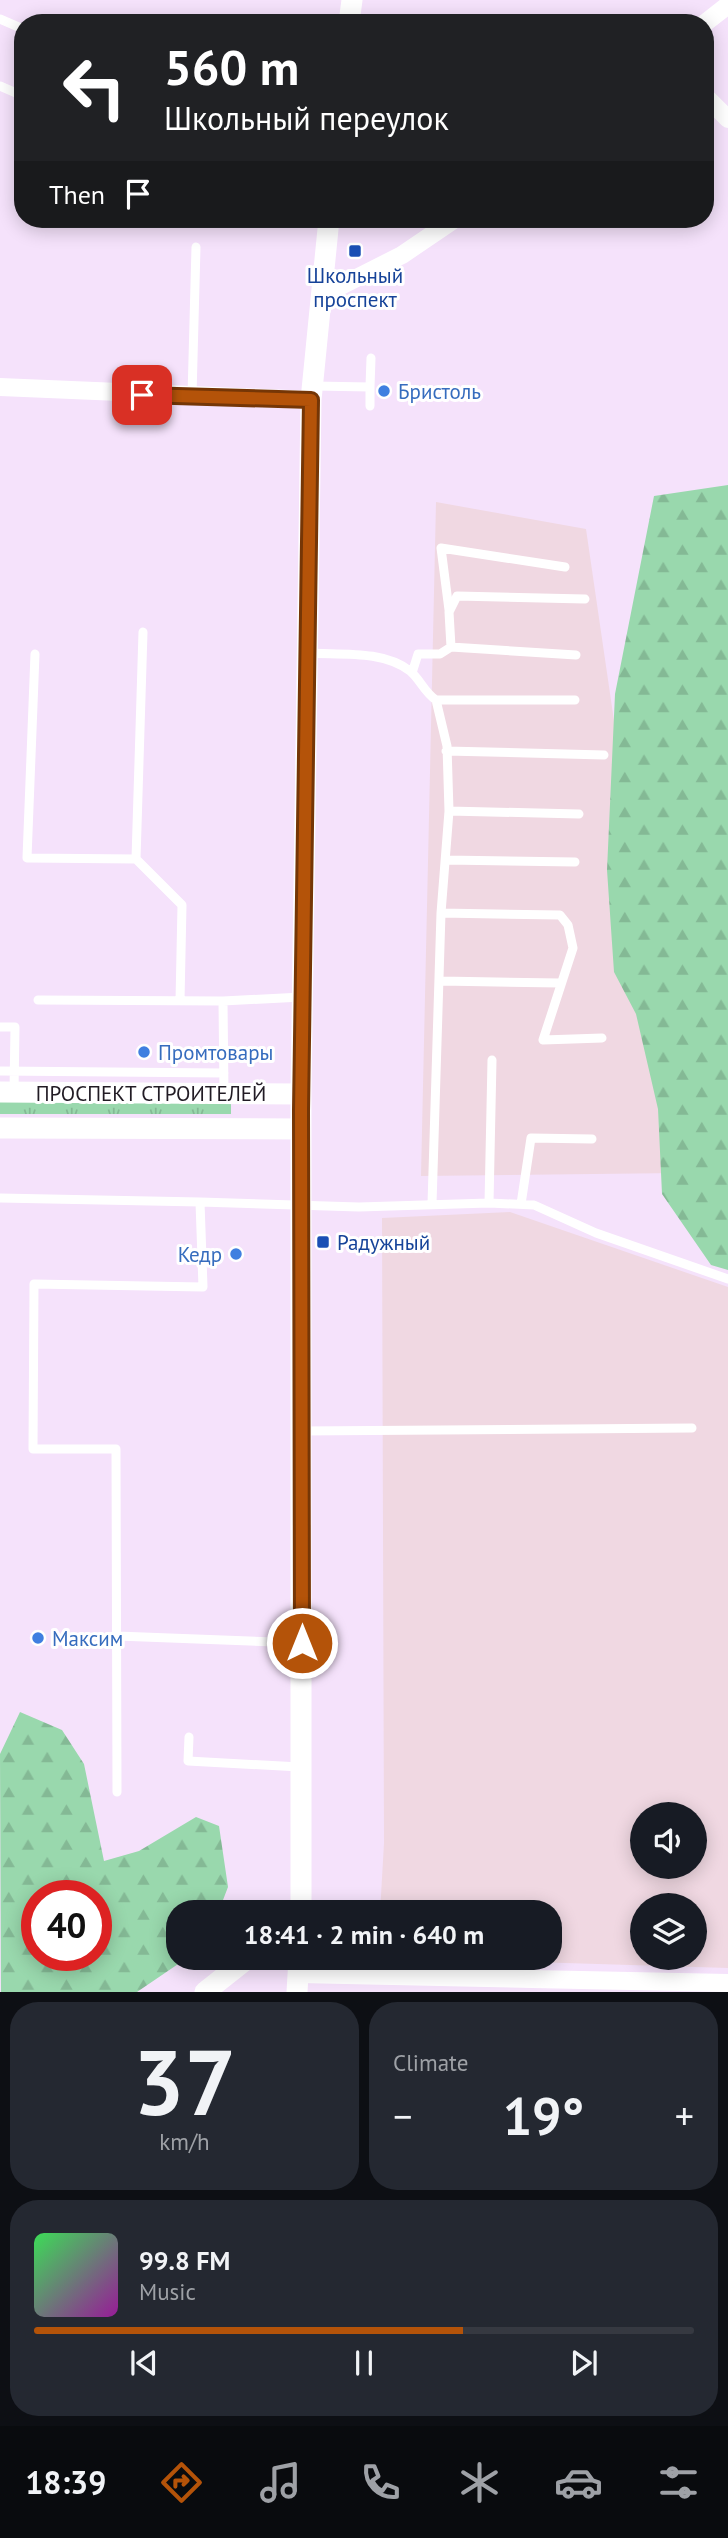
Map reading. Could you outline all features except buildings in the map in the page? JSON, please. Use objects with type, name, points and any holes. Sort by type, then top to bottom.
[{"type":"street","points":[[714,16],[728,5]]},
{"type":"street","points":[[714,105],[728,119]]},
{"type":"street","points":[[301,1900],[301,1094],[311,393],[328,228]]},
{"type":"street","points":[[321,296],[402,255],[442,228]]},
{"type":"street","points":[[0,387],[192,397],[311,393]]},
{"type":"street","name":"ПРОСПЕКТ СТРОИТЕЛЕЙ","points":[[7,1092],[224,1083],[301,1094]]},
{"type":"street","name":"ПРОСПЕКТ СТРОИТЕЛЕЙ","points":[[0,1128],[301,1129]]},
{"type":"street","points":[[205,1992],[233,1970]]},
{"type":"street","points":[[298,1975],[728,1983]]},
{"type":"lane","points":[[192,397],[196,247]]},
{"type":"lane","points":[[370,406],[371,358]]},
{"type":"lane","points":[[311,393],[370,387]]},
{"type":"lane","points":[[451,647],[441,548],[565,566]]},
{"type":"lane","points":[[449,612],[457,596],[585,599]]},
{"type":"lane","points":[[136,859],[143,632]]},
{"type":"lane","points":[[412,673],[418,654],[440,654],[451,647],[576,655]]},
{"type":"lane","points":[[307,653],[388,658],[412,673],[426,694],[436,700],[575,700]]},
{"type":"lane","points":[[35,654],[27,858],[136,859],[181,905],[180,1001]]},
{"type":"lane","points":[[432,1204],[441,913],[449,811],[446,751],[436,700]]},
{"type":"lane","points":[[446,751],[604,755]]},
{"type":"lane","points":[[449,811],[579,814]]},
{"type":"lane","points":[[446,860],[575,862]]},
{"type":"lane","points":[[441,913],[560,915],[568,925],[573,948],[543,1040],[602,1038]]},
{"type":"lane","points":[[440,981],[560,983]]},
{"type":"lane","points":[[38,1000],[223,1001],[303,997]]},
{"type":"lane","points":[[0,1071],[224,1083],[223,1001]]},
{"type":"lane","points":[[0,1027],[15,1027],[14,1071],[7,1092]]},
{"type":"lane","points":[[489,1203],[492,1060]]},
{"type":"lane","points":[[521,1204],[531,1138],[593,1139]]},
{"type":"lane","points":[[0,1198],[359,1207],[489,1203],[534,1205],[596,1233],[728,1279]]},
{"type":"lane","points":[[117,1792],[116,1449],[33,1449],[34,1284],[203,1287],[200,1202]]},
{"type":"lane","points":[[301,1431],[692,1428]]},
{"type":"lane","points":[[117,1636],[302,1643]]},
{"type":"lane","points":[[189,1737],[188,1761],[302,1767]]},
{"type":"shaded area","points":[[436,502],[586,529],[680,1173],[421,1176]]},
{"type":"shaded area","points":[[510,1212],[728,1287],[728,1968],[707,1967],[707,1893],[630,1893],[630,1965],[562,1963],[562,1900],[381,1900],[384,1843],[382,1218]]},
{"type":"green space","points":[[728,485],[728,1270],[711,1265],[662,1194],[658,1109],[636,1014],[614,972],[607,870],[615,694],[654,496]]},
{"type":"green space","points":[[0,1100],[231,1100],[231,1114],[0,1114]]},
{"type":"green space","points":[[20,1712],[62,1730],[84,1764],[104,1861],[139,1851],[196,1817],[219,1826],[228,1887],[223,1900],[166,1900],[166,1970],[169,1970],[137,1992],[1,1992],[0,1754]]},
{"type":"place","name":"Школьный проспект","points":[[355,251]]},
{"type":"place","name":"Бристоль","points":[[384,391]]},
{"type":"place","name":"Промтовары","points":[[144,1052]]},
{"type":"place","name":"Радужный","points":[[323,1242]]},
{"type":"place","name":"Кедр","points":[[236,1254]]},
{"type":"place","name":"Максим","points":[[38,1638]]},
{"type":"route","points":[[142,395],[311,400],[301,1111],[302,1643]]}]
